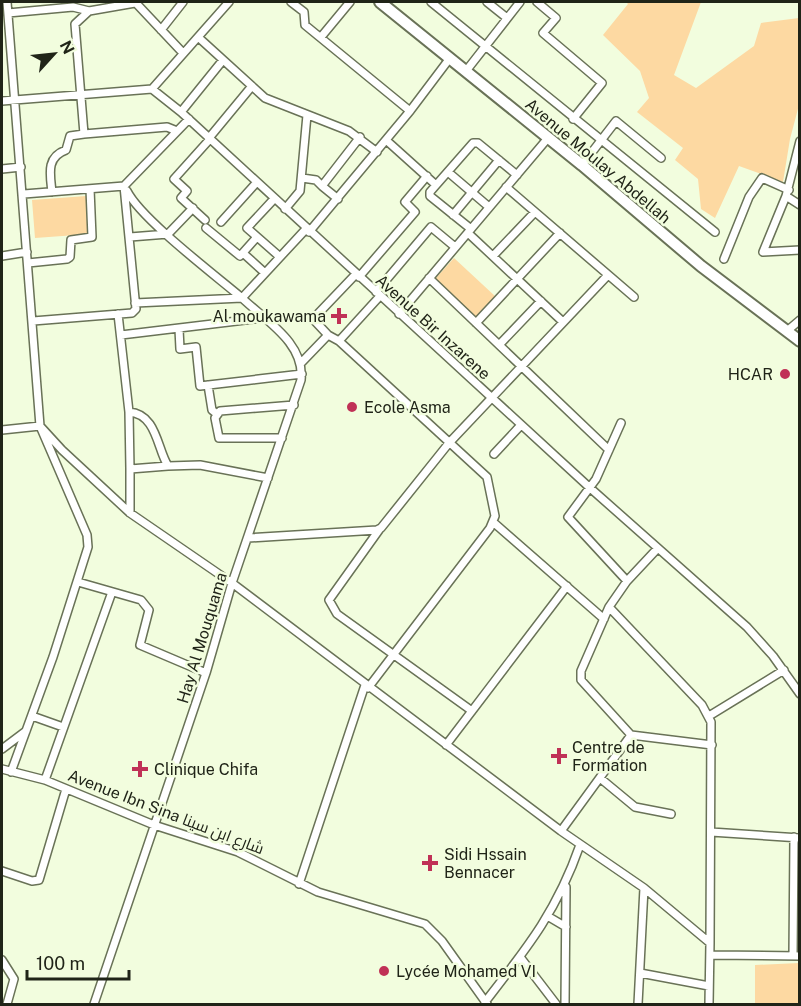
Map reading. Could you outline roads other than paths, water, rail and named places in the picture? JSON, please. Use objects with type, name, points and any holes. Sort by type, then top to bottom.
[{"type":"main road","name":"Avenue Moulay Abdellah","points":[[387,4],[701,266],[800,341]]},
{"type":"street","points":[[7,2],[24,194],[40,426],[87,535],[87,556],[11,772]]},
{"type":"street","points":[[8,13],[73,7],[89,11],[135,2],[183,53]]},
{"type":"street","points":[[160,30],[183,2]]},
{"type":"street","points":[[2,101],[152,89],[228,2]]},
{"type":"street","points":[[291,2],[304,12],[305,25],[410,111]]},
{"type":"street","points":[[321,37],[350,2]]},
{"type":"street","points":[[487,2],[507,18]]},
{"type":"street","points":[[466,71],[520,2]]},
{"type":"street","points":[[537,2],[556,18],[543,33],[602,83],[573,118]]},
{"type":"street","points":[[435,3],[715,232]]},
{"type":"street","points":[[84,134],[75,24],[89,11]]},
{"type":"street","points":[[198,37],[265,98],[360,137],[377,152]]},
{"type":"street","points":[[135,303],[242,298],[338,199],[450,58]]},
{"type":"street","points":[[181,112],[223,60]]},
{"type":"street","points":[[252,86],[174,179],[187,191],[181,198],[240,256],[257,237]]},
{"type":"street","name":"Avenue Bir Inzarene","points":[[152,89],[189,119],[491,398],[657,549],[747,627],[784,670],[800,694]]},
{"type":"street","points":[[285,209],[300,190],[307,115]]},
{"type":"street","points":[[24,194],[124,186],[189,119]]},
{"type":"street","points":[[582,165],[616,121],[662,158]]},
{"type":"street","points":[[52,192],[50,164],[57,154],[68,147],[70,136],[167,127],[177,131]]},
{"type":"street","points":[[322,186],[360,137]]},
{"type":"street","points":[[399,314],[548,138]]},
{"type":"street","points":[[387,140],[436,184]]},
{"type":"street","points":[[800,141],[789,190],[763,252],[800,250]]},
{"type":"street","points":[[517,175],[478,143],[473,143],[436,184],[430,196],[453,215],[563,322]]},
{"type":"street","points":[[453,215],[499,160]]},
{"type":"street","points":[[2,169],[21,167]]},
{"type":"street","points":[[448,172],[489,207]]},
{"type":"street","points":[[300,884],[367,686],[394,654],[493,522],[495,516],[487,477],[313,319],[415,212],[405,202],[427,176]]},
{"type":"street","points":[[302,178],[316,180],[338,199]]},
{"type":"street","points":[[724,259],[749,197],[762,178],[789,190],[800,206]]},
{"type":"street","points":[[789,190],[800,179]]},
{"type":"street","points":[[221,222],[257,182]]},
{"type":"street","points":[[33,321],[132,313],[136,309],[124,186]]},
{"type":"street","name":"Hay Al Mouquama","points":[[94,1005],[206,673],[232,583],[294,405],[302,374],[301,363],[293,345],[168,234],[131,199],[124,186]]},
{"type":"street","points":[[506,187],[634,297]]},
{"type":"street","points":[[28,263],[67,259],[70,257],[71,240],[92,237],[90,189]]},
{"type":"street","points":[[274,199],[247,228],[280,257]]},
{"type":"street","points":[[130,237],[168,234],[193,208]]},
{"type":"street","points":[[493,256],[535,212]]},
{"type":"street","points":[[339,341],[431,227],[455,247]]},
{"type":"street","points":[[476,323],[560,233]]},
{"type":"street","points":[[2,256],[27,252]]},
{"type":"street","points":[[243,253],[265,273]]},
{"type":"street","points":[[472,711],[337,614],[329,604],[329,600],[381,528],[449,443],[608,275]]},
{"type":"street","points":[[429,278],[609,450]]},
{"type":"street","points":[[499,345],[541,301]]},
{"type":"street","points":[[118,314],[129,412],[130,513]]},
{"type":"street","points":[[121,335],[263,318]]},
{"type":"street","points":[[788,331],[800,320]]},
{"type":"street","points":[[179,328],[180,349],[196,347],[200,386],[302,374]]},
{"type":"street","points":[[301,363],[328,335]]},
{"type":"street","points":[[208,385],[212,410],[217,414],[219,438],[282,438]]},
{"type":"street","points":[[217,414],[220,411],[294,405]]},
{"type":"street","points":[[129,412],[138,413],[150,425],[168,466]]},
{"type":"street","points":[[621,423],[589,487],[568,517],[627,581]]},
{"type":"street","points":[[494,454],[521,425]]},
{"type":"street","points":[[2,430],[40,426]]},
{"type":"street","points":[[40,426],[62,450],[130,513],[232,583],[446,746],[580,845],[644,888],[710,943]]},
{"type":"street","points":[[130,469],[200,465],[268,478]]},
{"type":"street","points":[[493,522],[604,619]]},
{"type":"street","points":[[248,538],[381,528]]},
{"type":"street","points":[[657,549],[627,581],[609,607],[581,671],[581,680],[631,735],[712,745]]},
{"type":"street","points":[[78,582],[141,600],[149,610],[140,642],[144,649],[206,673]]},
{"type":"street","points":[[446,746],[567,586]]},
{"type":"street","points":[[45,780],[112,592]]},
{"type":"street","points":[[609,607],[709,716],[712,745],[709,1005]]},
{"type":"street","points":[[709,716],[784,670]]},
{"type":"street","points":[[32,716],[63,727]]},
{"type":"street","points":[[2,749],[26,731]]},
{"type":"street","points":[[561,831],[631,735]]},
{"type":"street","name":"Avenue Ibn Sina شارع ابن سينا","points":[[2,769],[45,780],[154,825],[238,852],[300,884],[339,899],[425,924],[442,941],[486,1003]]},
{"type":"street","points":[[600,777],[635,807],[671,814]]},
{"type":"street","points":[[2,871],[32,881],[39,880],[66,789]]},
{"type":"street","points":[[710,955],[796,956],[797,837],[711,832]]},
{"type":"street","points":[[486,1003],[549,917],[566,886],[580,845]]},
{"type":"street","points":[[566,886],[566,1005]]},
{"type":"street","points":[[638,1005],[644,888]]},
{"type":"street","points":[[549,917],[566,927]]},
{"type":"street","points":[[520,957],[556,1005]]},
{"type":"street","points":[[2,960],[14,979],[8,1005]]},
{"type":"street","points":[[640,973],[710,986]]},
{"type":"place","name":"Al moukawama","points":[[339,316]]},
{"type":"place","name":"HCAR","points":[[785,374]]},
{"type":"place","name":"Ecole Asma","points":[[352,407]]},
{"type":"place","name":"Centre de Formation","points":[[559,756]]},
{"type":"place","name":"Clinique Chifa","points":[[140,769]]},
{"type":"place","name":"Sidi Hssain Bennacer","points":[[430,863]]},
{"type":"place","name":"Lycée Mohamed VI","points":[[384,971]]}]
